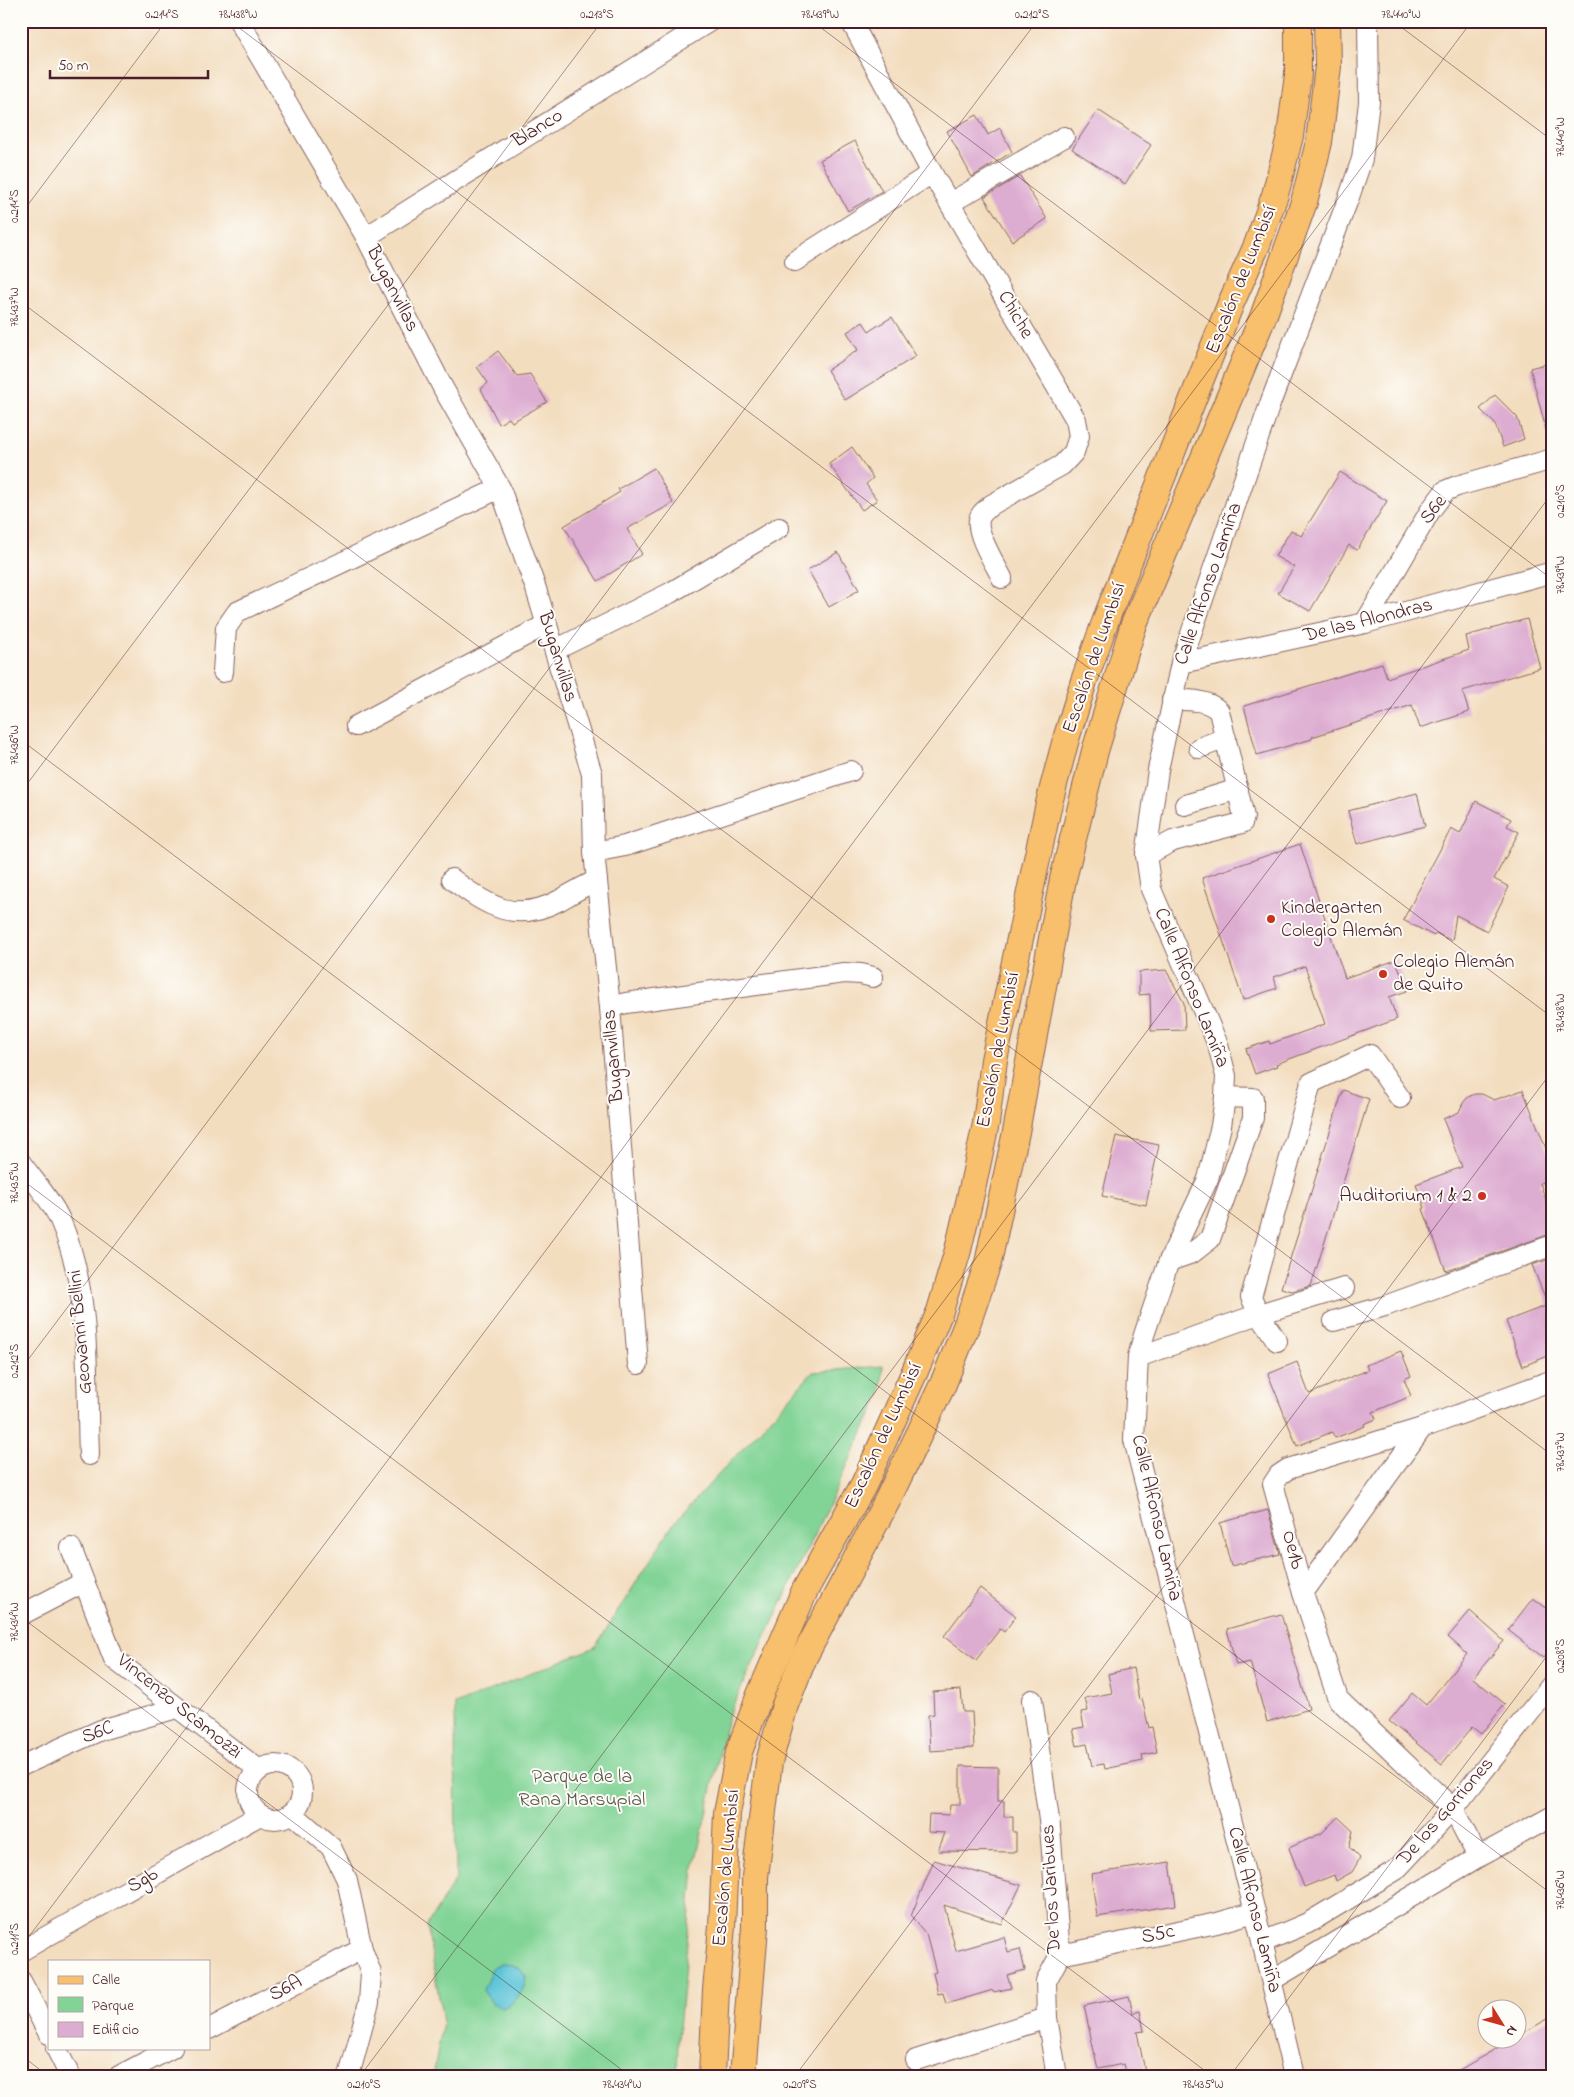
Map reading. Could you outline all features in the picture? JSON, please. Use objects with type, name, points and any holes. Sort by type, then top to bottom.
[{"type":"main road","name":"Escalón de Lumbisí","points":[[712,2076],[727,1813],[739,1752],[759,1697],[802,1599],[864,1484],[940,1311],[958,1250],[973,1185],[986,1123],[994,1060],[1049,803],[1061,758],[1084,681],[1108,614],[1276,196],[1290,136],[1298,75],[1298,21]]},
{"type":"main road","name":"Escalón de Lumbisí","points":[[743,2076],[755,1927],[755,1877],[770,1762],[785,1705],[804,1656],[887,1501],[943,1384],[967,1324],[988,1263],[1016,1132],[1063,879],[1095,751],[1133,627],[1263,317],[1304,202],[1320,142],[1328,66],[1327,21]]},
{"type":"street","name":"Buganvillas","points":[[239,21],[366,237],[443,388],[500,488],[547,624],[592,774],[594,852],[610,1007],[638,1364]]},
{"type":"street","name":"Blanco","points":[[366,237],[710,21]]},
{"type":"street","name":"Chiche","points":[[851,21],[932,173],[1076,420],[1079,436],[1074,452],[1062,465],[991,505],[981,514],[978,525],[980,534],[1002,578]]},
{"type":"street","name":"Calle Alfonso Lamiña","points":[[1294,2076],[1263,1942],[1134,1440],[1138,1357],[1169,1261],[1208,1179],[1221,1126],[1226,1076],[1218,1045],[1151,889],[1146,854],[1157,778],[1181,663],[1272,401],[1362,159],[1370,102],[1368,21]]},
{"type":"street","points":[[950,203],[1064,137]]},
{"type":"street","points":[[795,261],[932,173]]},
{"type":"street","name":"S6e","points":[[1366,623],[1430,511],[1446,492],[1457,486],[1553,459]]},
{"type":"street","points":[[223,672],[226,628],[236,612],[500,488]]},
{"type":"street","points":[[555,650],[670,593],[779,528]]},
{"type":"street","name":"De las Alondras","points":[[1181,663],[1366,623],[1553,572]]},
{"type":"street","points":[[356,726],[547,624]]},
{"type":"street","points":[[1146,854],[1173,841],[1242,823],[1244,817],[1219,712],[1213,705],[1193,700],[1172,700]]},
{"type":"street","points":[[1199,748],[1226,738]]},
{"type":"street","points":[[594,852],[625,846],[851,771]]},
{"type":"street","points":[[1185,805],[1238,789]]},
{"type":"street","points":[[452,880],[477,899],[496,907],[512,912],[528,912],[560,900],[597,880]]},
{"type":"street","points":[[610,1007],[626,1003],[844,972],[873,977]]},
{"type":"street","points":[[1277,1341],[1259,1314],[1251,1297],[1311,1083],[1370,1055],[1400,1098]]},
{"type":"street","points":[[1169,1261],[1192,1253],[1210,1239],[1253,1118],[1254,1098],[1225,1097]]},
{"type":"street","name":"Geovanni Bellini","points":[[21,1163],[59,1218],[76,1264],[84,1320],[89,1455]]},
{"type":"street","points":[[1334,1321],[1385,1306],[1553,1245]]},
{"type":"street","points":[[1138,1357],[1259,1314],[1344,1288]]},
{"type":"street","name":"Oe1b","points":[[1478,1857],[1453,1809],[1338,1699],[1303,1593],[1273,1484],[1279,1475],[1288,1469],[1422,1428],[1553,1380]]},
{"type":"street","points":[[1303,1593],[1422,1428]]},
{"type":"street","name":"Vincenzo Scamozzi","points":[[71,1548],[114,1659],[259,1770]]},
{"type":"street","points":[[21,1615],[84,1582]]},
{"type":"street","name":"De los Gorriones","points":[[1263,1942],[1308,1923],[1396,1870],[1453,1809],[1553,1683]]},
{"type":"street","name":"De los Jaribues","points":[[1032,1700],[1050,1827],[1060,1955],[1046,1981],[1047,2018],[1057,2076]]},
{"type":"street","name":"S6C","points":[[21,1766],[101,1730],[177,1708]]},
{"type":"street","points":[[276,1765],[285,1767],[293,1772],[302,1788],[298,1806],[292,1813],[276,1819],[260,1815],[253,1809],[248,1792],[249,1784],[259,1770],[276,1765]]},
{"type":"street","points":[[292,1813],[331,1847],[347,1880],[362,1948],[371,1974],[369,2002],[348,2076]]},
{"type":"street","name":"Sgb","points":[[24,1949],[260,1815]]},
{"type":"street","name":"De los Gorriones","points":[[1272,1980],[1478,1857],[1553,1816]]},
{"type":"street","name":"S5c","points":[[1060,1955],[1217,1923],[1255,1912]]},
{"type":"street","name":"S6A","points":[[210,2028],[362,1948]]},
{"type":"street","points":[[21,1981],[48,2032]]},
{"type":"street","points":[[916,2060],[1047,2018]]},
{"type":"street","points":[[57,2050],[70,2076]]},
{"type":"street","points":[[119,2076],[168,2050]]},
{"type":"green space","name":"Parque de la Rana Marsupial","points":[[883,1366],[881,1394],[728,1716],[694,1868],[678,2039],[677,2076],[433,2076],[443,2022],[427,1925],[456,1879],[455,1705],[595,1647],[674,1523],[813,1372]]},
{"type":"water","points":[[501,1964],[516,1966],[526,1977],[524,1987],[519,1996],[512,2003],[502,2008],[492,2003],[483,1990],[493,1967]]},
{"type":"building","points":[[1098,110],[1151,145],[1125,184],[1072,149]]},
{"type":"building","points":[[977,115],[988,135],[1000,128],[1012,152],[972,177],[947,131]]},
{"type":"building","points":[[855,141],[882,191],[848,211],[820,160]]},
{"type":"building","points":[[1020,176],[1047,219],[1012,241],[984,197]]},
{"type":"building","points":[[892,317],[916,356],[845,400],[827,370],[858,350],[847,332],[863,322],[869,331]]},
{"type":"building","points":[[498,351],[517,376],[530,374],[547,402],[512,422],[509,418],[499,424],[481,389],[488,383],[477,367]]},
{"type":"building","points":[[1553,362],[1553,432],[1547,433],[1530,368]]},
{"type":"building","points":[[1495,395],[1517,417],[1524,439],[1503,447],[1495,424],[1480,409]]},
{"type":"building","points":[[852,447],[873,478],[866,484],[877,500],[862,510],[829,464]]},
{"type":"building","points":[[654,468],[673,503],[627,529],[642,554],[598,581],[564,526],[620,492],[618,489]]},
{"type":"building","points":[[1340,472],[1387,501],[1357,550],[1349,545],[1310,611],[1278,593],[1294,567],[1275,556],[1291,530],[1301,536]]},
{"type":"building","points":[[838,552],[859,590],[829,607],[808,570]]},
{"type":"building","points":[[1527,619],[1540,668],[1462,691],[1469,712],[1420,728],[1412,705],[1312,737],[1312,739],[1257,755],[1244,706],[1382,663],[1387,678],[1469,650],[1466,636]]},
{"type":"building","points":[[1417,793],[1425,826],[1357,844],[1348,811]]},
{"type":"building","points":[[1476,801],[1511,819],[1507,826],[1519,832],[1494,879],[1509,887],[1487,931],[1456,915],[1452,941],[1436,933],[1434,936],[1403,920],[1451,829],[1460,834]]},
{"type":"building","name":"Kindergarten Colegio Alemán","points":[[1300,844],[1345,978],[1396,960],[1407,991],[1389,997],[1397,1019],[1276,1064],[1277,1066],[1255,1074],[1246,1049],[1269,1041],[1270,1044],[1325,1024],[1305,966],[1274,977],[1277,988],[1243,1000],[1202,878]]},
{"type":"building","points":[[1166,970],[1184,1003],[1185,1030],[1151,1031],[1150,994],[1139,995],[1139,972]]},
{"type":"building","points":[[1343,1090],[1369,1099],[1311,1286],[1292,1291],[1281,1288]]},
{"type":"building","name":"Auditorium 1 & 2","points":[[1523,1090],[1553,1166],[1553,1179],[1540,1183],[1553,1221],[1553,1233],[1446,1271],[1423,1209],[1425,1208],[1416,1184],[1462,1167],[1443,1119],[1459,1112],[1468,1097],[1475,1094],[1482,1094],[1494,1100]]},
{"type":"building","points":[[1116,1136],[1159,1145],[1146,1205],[1102,1196]]},
{"type":"building","points":[[1553,1258],[1553,1354],[1523,1366],[1506,1321],[1548,1305],[1532,1265]]},
{"type":"building","points":[[1401,1351],[1411,1376],[1404,1379],[1411,1396],[1373,1412],[1376,1419],[1364,1424],[1365,1426],[1335,1438],[1332,1432],[1297,1446],[1268,1374],[1297,1362],[1309,1394],[1368,1370],[1366,1365]]},
{"type":"building","points":[[1268,1510],[1280,1554],[1231,1566],[1220,1523]]},
{"type":"building","points":[[980,1588],[1016,1616],[1004,1632],[1000,1629],[976,1660],[944,1636]]},
{"type":"building","points":[[1533,1598],[1553,1613],[1553,1647],[1544,1658],[1508,1630]]},
{"type":"building","points":[[1470,1611],[1504,1641],[1473,1678],[1505,1704],[1481,1734],[1472,1727],[1442,1764],[1389,1721],[1412,1693],[1426,1705],[1467,1654],[1448,1637]]},
{"type":"building","points":[[1281,1614],[1309,1709],[1267,1722],[1250,1662],[1236,1665],[1227,1629]]},
{"type":"building","points":[[1133,1668],[1139,1700],[1142,1699],[1149,1728],[1152,1727],[1157,1752],[1142,1755],[1143,1761],[1105,1769],[1104,1764],[1092,1766],[1087,1744],[1077,1746],[1073,1729],[1084,1727],[1081,1712],[1088,1711],[1085,1698],[1112,1693],[1108,1674]]},
{"type":"building","points":[[961,1690],[963,1712],[972,1712],[974,1748],[930,1751],[928,1715],[934,1714],[933,1692]]},
{"type":"building","points":[[960,1766],[998,1767],[998,1801],[1004,1801],[1004,1817],[1013,1817],[1013,1832],[1016,1832],[1016,1852],[938,1851],[945,1833],[928,1832],[929,1814],[949,1815],[950,1805],[960,1805]]},
{"type":"building","points":[[1338,1817],[1353,1831],[1349,1847],[1360,1858],[1352,1872],[1336,1881],[1334,1875],[1304,1887],[1289,1848],[1322,1833]]},
{"type":"building","points":[[934,1860],[1021,1885],[1002,1924],[944,1905],[956,1951],[1004,1937],[1008,1952],[1020,1949],[1025,1970],[1007,1975],[1011,1988],[994,1992],[993,1990],[946,2004],[943,1993],[938,1994],[933,1973],[936,1972],[926,1934],[911,1916]]},
{"type":"building","points":[[1170,1862],[1176,1905],[1097,1917],[1091,1874]]},
{"type":"building","points":[[1129,1996],[1133,2013],[1140,2011],[1144,2031],[1137,2032],[1146,2076],[1126,2076],[1123,2064],[1098,2069],[1084,2006]]},
{"type":"building","points":[[1553,2016],[1553,2068],[1539,2076],[1449,2076],[1494,2050],[1526,2050],[1526,2031]]},
{"type":"place","name":"Kindergarten Colegio Alemán","points":[[1271,919]]},
{"type":"place","name":"Colegio Alemán de Quito","points":[[1383,974]]},
{"type":"place","name":"Auditorium 1 & 2","points":[[1482,1196]]}]
